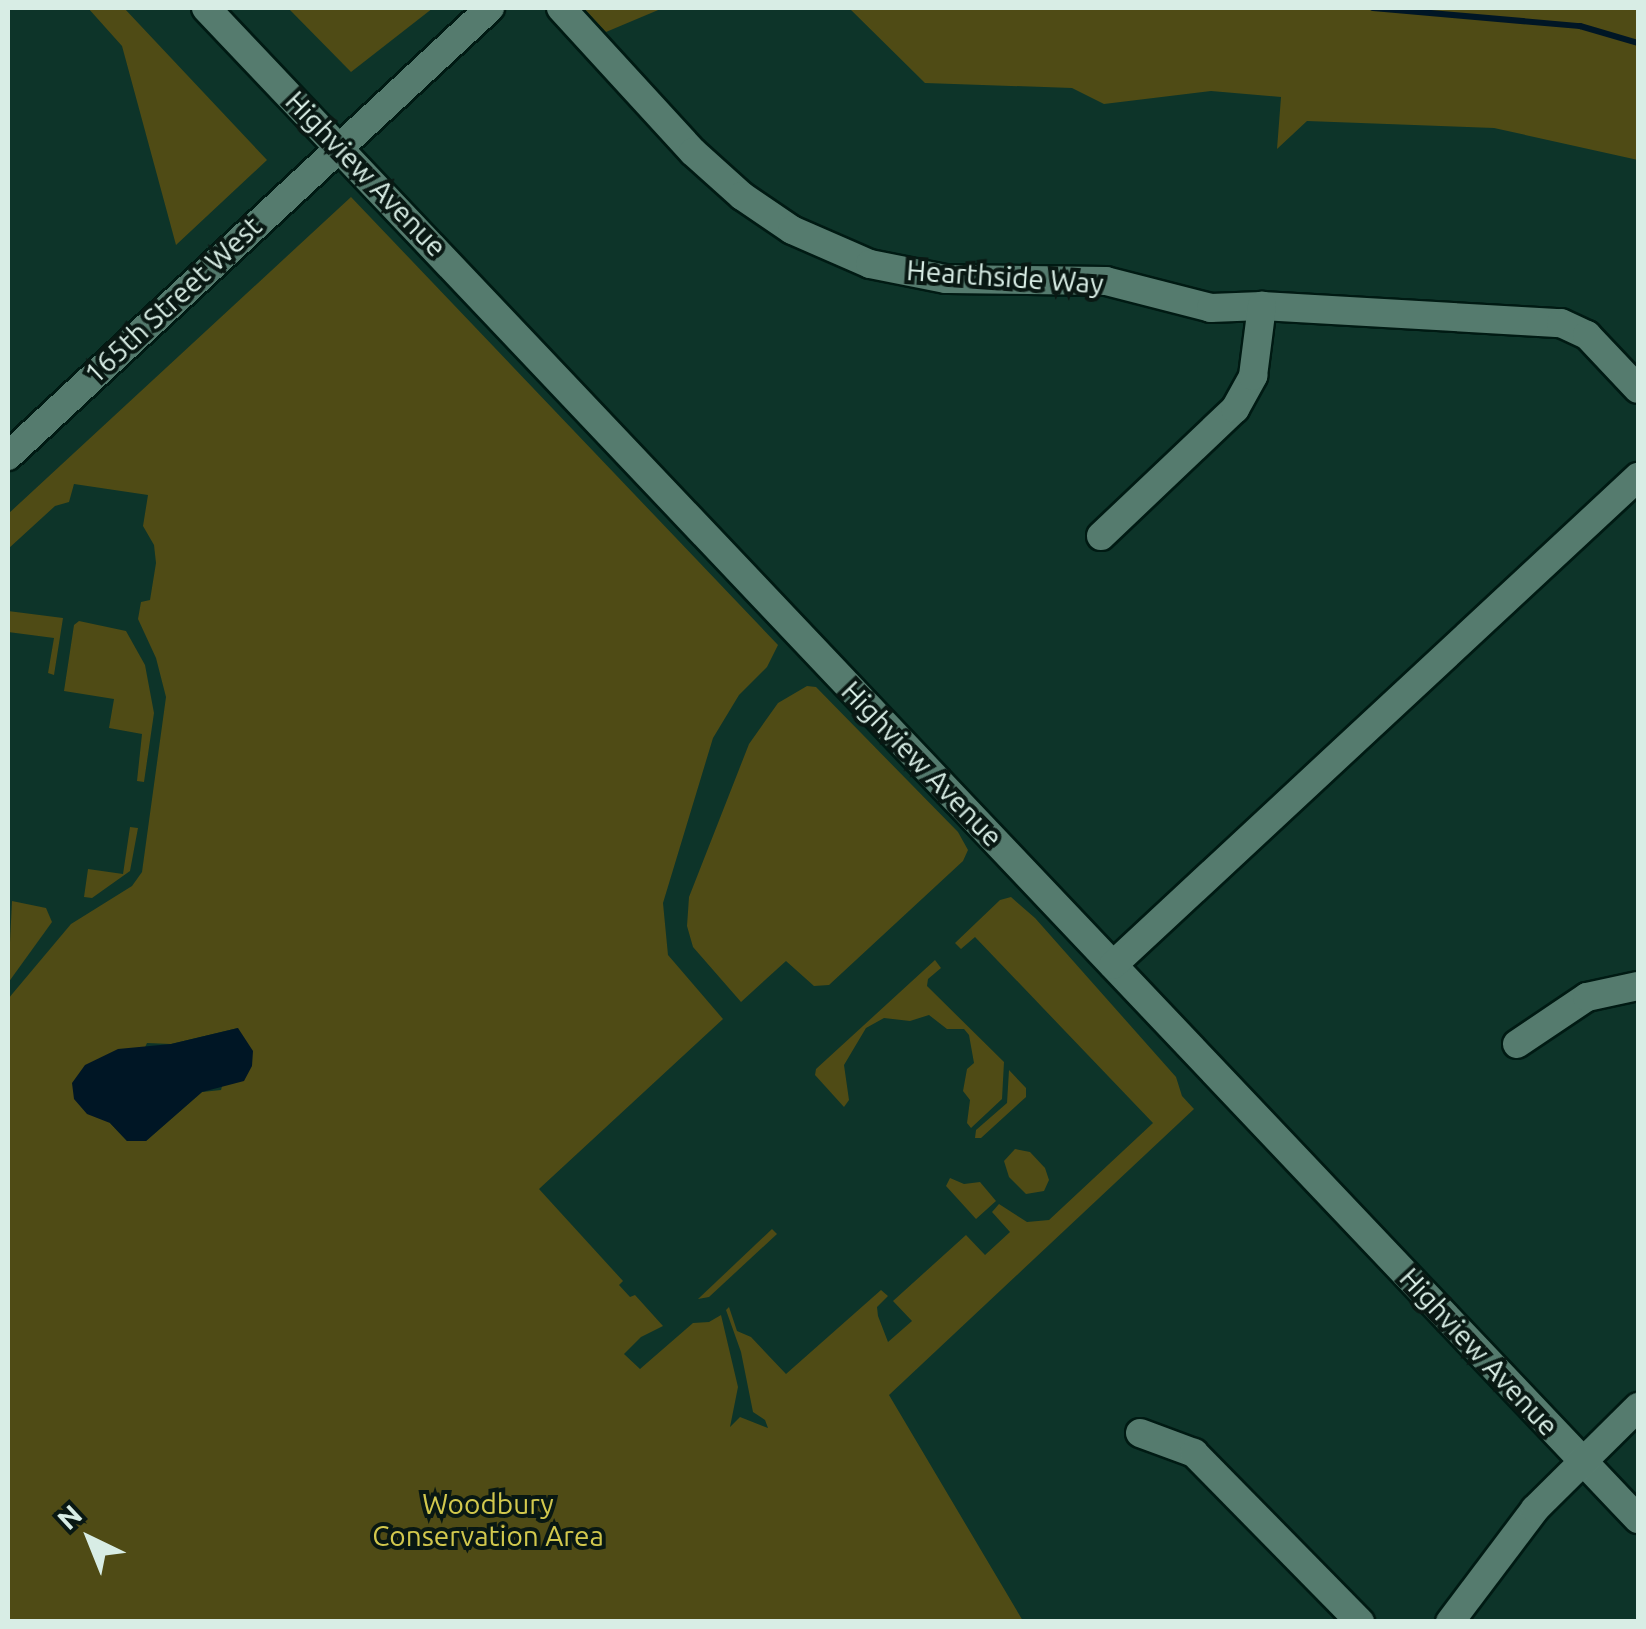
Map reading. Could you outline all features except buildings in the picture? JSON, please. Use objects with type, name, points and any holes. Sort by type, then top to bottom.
[{"type":"street","name":"Highview Avenue","points":[[206,8],[1638,1519]]},
{"type":"street","name":"165th Street West","points":[[8,456],[490,8]]},
{"type":"street","name":"Hearthside Way","points":[[561,8],[724,180],[772,218],[832,249],[907,274],[946,279],[1106,282],[1211,308],[1262,306],[1561,324],[1586,335],[1638,389]]},
{"type":"street","points":[[1101,536],[1235,409],[1253,376],[1262,306]]},
{"type":"street","points":[[1113,965],[1638,476]]},
{"type":"street","points":[[1517,1044],[1588,998],[1638,986]]},
{"type":"street","points":[[1450,1622],[1488,1566],[1582,1461],[1638,1407]]},
{"type":"street","points":[[1140,1433],[1194,1453],[1360,1622]]},
{"type":"green space","points":[[88,8],[124,8],[267,160],[176,245],[122,46]]},
{"type":"green space","points":[[288,8],[433,8],[351,72]]},
{"type":"green space","points":[[583,8],[663,8],[606,32]]},
{"type":"green space","points":[[849,8],[1638,8],[1638,160],[1494,128],[1307,121],[1277,149],[1281,97],[1211,91],[1104,104],[1072,88],[925,83]]},
{"type":"green space","name":"Woodbury Conservation Area","points":[[351,197],[778,645],[767,667],[739,695],[713,738],[663,903],[668,955],[723,1019],[539,1189],[623,1281],[619,1285],[630,1297],[635,1295],[663,1326],[641,1337],[624,1354],[640,1369],[693,1323],[709,1322],[721,1315],[738,1387],[730,1427],[740,1417],[768,1428],[765,1420],[753,1412],[741,1352],[726,1310],[729,1307],[737,1331],[751,1337],[786,1374],[881,1290],[888,1296],[877,1307],[878,1316],[888,1342],[912,1321],[893,1301],[966,1235],[985,1255],[1010,1232],[992,1212],[999,1204],[1027,1222],[1049,1220],[1153,1123],[975,937],[961,949],[955,943],[1000,900],[1011,897],[1035,918],[1176,1077],[1182,1096],[1194,1109],[889,1395],[1023,1621],[8,1621],[8,999],[71,924],[132,886],[142,872],[166,697],[156,658],[138,619],[141,602],[150,600],[156,563],[154,545],[143,526],[148,495],[74,484],[69,502],[55,506],[8,549],[8,514]],"holes":[[[238,1028],[221,1090],[202,1092],[146,1141],[127,1141],[110,1123],[147,1043],[171,1044]]]},
{"type":"green space","points":[[8,611],[63,618],[54,675],[48,673],[54,638],[8,632]]},
{"type":"green space","points":[[79,621],[126,631],[145,665],[154,713],[144,782],[137,781],[142,734],[109,728],[114,699],[64,691],[74,625]]},
{"type":"green space","points":[[807,686],[816,687],[958,832],[968,850],[963,861],[829,985],[814,986],[786,961],[741,1002],[693,947],[687,926],[689,897],[749,744],[778,703]]},
{"type":"green space","points":[[130,827],[138,828],[130,871],[92,898],[84,897],[88,869],[123,874]]},
{"type":"green space","points":[[12,901],[46,908],[52,922],[8,983]]},
{"type":"green space","points":[[935,960],[941,968],[928,979],[927,986],[1004,1062],[1002,1099],[971,1128],[967,1123],[970,1100],[963,1091],[967,1069],[974,1063],[969,1035],[964,1029],[947,1029],[929,1015],[910,1021],[884,1018],[866,1028],[844,1065],[849,1100],[844,1107],[815,1075],[816,1069]]},
{"type":"green space","points":[[1009,1070],[1026,1088],[1026,1097],[981,1138],[975,1138],[976,1130],[1007,1103]]},
{"type":"green space","points":[[1015,1149],[1030,1152],[1045,1168],[1049,1180],[1044,1191],[1026,1194],[1009,1177],[1004,1161]]},
{"type":"green space","points":[[950,1178],[964,1184],[980,1182],[996,1201],[976,1219],[946,1186]]},
{"type":"green space","points":[[772,1229],[777,1234],[709,1297],[698,1299]]},
{"type":"water","points":[[238,1028],[253,1051],[252,1066],[244,1081],[202,1092],[146,1141],[127,1141],[110,1123],[87,1114],[74,1099],[72,1083],[85,1065],[118,1049],[171,1044]]},
{"type":"waterway","points":[[1373,8],[1580,26],[1638,43]]}]
